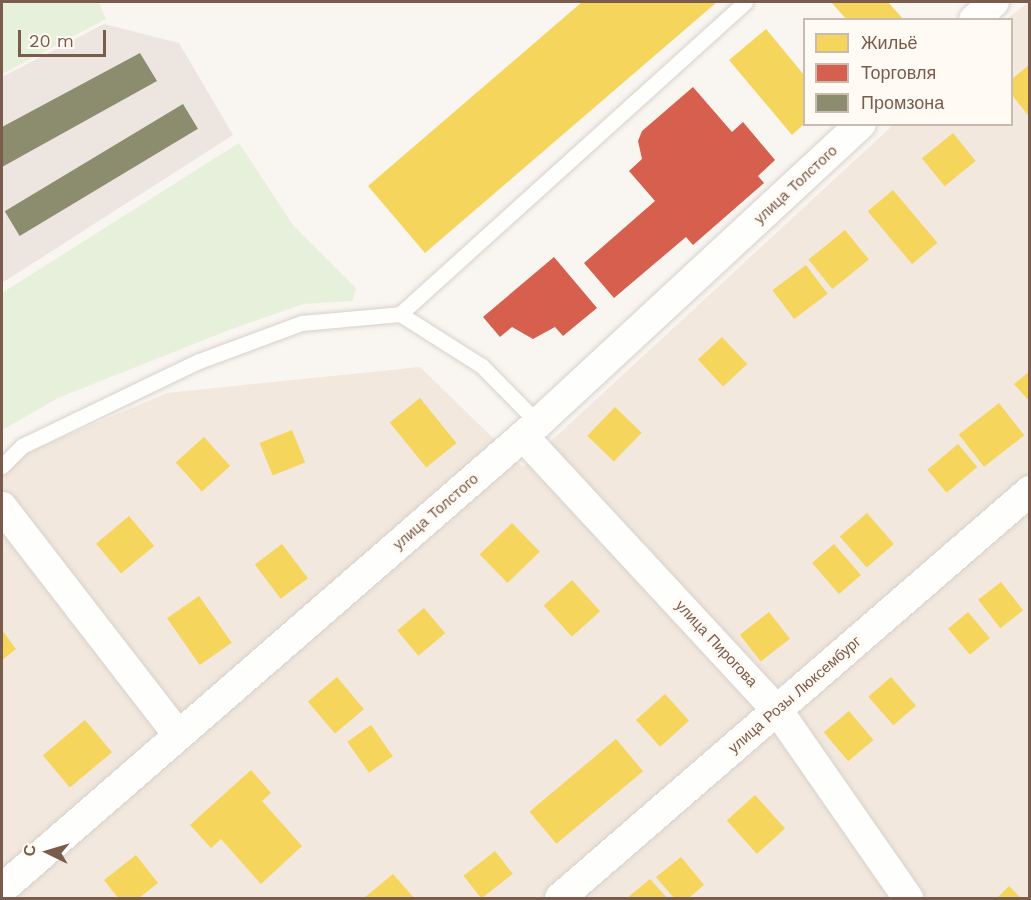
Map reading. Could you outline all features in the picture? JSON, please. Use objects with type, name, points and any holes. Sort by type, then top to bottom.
[{"type":"street","points":[[976,18],[994,2]]},
{"type":"street","name":"улица Толстого","points":[[2,889],[531,430],[859,126]]},
{"type":"street","name":"улица Пирогова","points":[[531,430],[778,711],[908,898]]},
{"type":"street","name":"улица Розы Люксембург","points":[[560,898],[1029,491]]},
{"type":"street","points":[[2,507],[178,735]]},
{"type":"lane","points":[[2,466],[22,446],[199,361],[302,323],[400,314],[745,2]]},
{"type":"lane","points":[[400,314],[482,366],[531,430]]},
{"type":"shaded area","points":[[1029,2],[1029,898],[2,898],[2,463],[167,393],[420,367],[523,467],[892,126],[1013,126],[1013,18],[1008,18]]},
{"type":"shaded area","points":[[104,24],[179,43],[233,135],[2,283],[2,77]]},
{"type":"green space","points":[[2,2],[99,2],[106,19],[2,74]]},
{"type":"green space","points":[[239,143],[293,225],[356,288],[352,301],[303,304],[229,330],[58,398],[2,430],[2,293]]},
{"type":"building: Жильё","points":[[582,2],[717,2],[425,253],[368,186]]},
{"type":"building: Жильё","points":[[831,2],[888,2],[902,18],[845,18]]},
{"type":"building: Жильё","points":[[766,29],[803,74],[803,125],[792,135],[729,60]]},
{"type":"building: Жильё","points":[[1030,64],[1030,114],[1028,115],[1013,96],[1013,78]]},
{"type":"building: Жильё","points":[[953,133],[976,161],[945,186],[922,158]]},
{"type":"building: Жильё","points":[[893,190],[937,243],[912,264],[868,211]]},
{"type":"building: Жильё","points":[[845,230],[869,260],[832,289],[808,260]]},
{"type":"building: Жильё","points":[[806,265],[828,294],[794,319],[772,290]]},
{"type":"building: Жильё","points":[[722,337],[747,364],[723,387],[698,360]]},
{"type":"building: Жильё","points":[[1030,371],[1030,402],[1014,384]]},
{"type":"building: Жильё","points":[[420,398],[457,443],[426,468],[390,423]]},
{"type":"building: Жильё","points":[[999,403],[1024,435],[984,467],[959,434]]},
{"type":"building: Жильё","points":[[615,407],[642,433],[614,461],[587,436]]},
{"type":"building: Жильё","points":[[292,430],[305,462],[273,476],[260,443]]},
{"type":"building: Жильё","points":[[204,437],[230,466],[202,491],[176,462]]},
{"type":"building: Жильё","points":[[958,444],[977,467],[947,493],[927,470]]},
{"type":"building: Жильё","points":[[867,513],[894,544],[867,568],[840,537]]},
{"type":"building: Жильё","points":[[129,516],[154,546],[121,574],[96,544]]},
{"type":"building: Жильё","points":[[512,523],[540,552],[507,583],[480,554]]},
{"type":"building: Жильё","points":[[282,544],[308,578],[281,599],[255,564]]},
{"type":"building: Жильё","points":[[834,544],[861,575],[839,594],[812,563]]},
{"type":"building: Жильё","points":[[572,580],[600,611],[572,637],[544,605]]},
{"type":"building: Жильё","points":[[1001,582],[1023,610],[1000,628],[978,600]]},
{"type":"building: Жильё","points":[[199,596],[232,643],[200,665],[167,618]]},
{"type":"building: Жильё","points":[[424,608],[445,633],[418,656],[397,630]]},
{"type":"building: Жильё","points":[[769,612],[790,639],[761,662],[740,635]]},
{"type":"building: Жильё","points":[[968,612],[990,638],[970,655],[948,629]]},
{"type":"building: Жильё","points":[[2,630],[16,649],[2,660]]},
{"type":"building: Жильё","points":[[337,677],[364,709],[335,734],[308,701]]},
{"type":"building: Жильё","points":[[891,677],[916,706],[893,725],[868,697]]},
{"type":"building: Жильё","points":[[665,694],[689,721],[660,747],[636,720]]},
{"type":"building: Жильё","points":[[849,711],[873,740],[848,761],[824,732]]},
{"type":"building: Жильё","points":[[85,720],[112,752],[70,788],[43,755]]},
{"type":"building: Жильё","points":[[371,725],[393,756],[369,773],[347,742]]},
{"type":"building: Жильё","points":[[616,739],[643,771],[556,844],[529,812]]},
{"type":"building: Жильё","points":[[251,770],[271,793],[262,801],[302,846],[261,884],[221,839],[211,848],[190,825]]},
{"type":"building: Жильё","points":[[755,795],[785,828],[757,854],[727,820]]},
{"type":"building: Жильё","points":[[495,851],[513,874],[482,898],[463,876]]},
{"type":"building: Жильё","points":[[136,855],[158,883],[139,898],[118,898],[104,880]]},
{"type":"building: Жильё","points":[[681,857],[704,885],[689,898],[674,898],[656,877]]},
{"type":"building: Жильё","points":[[393,874],[414,898],[364,898]]},
{"type":"building: Жильё","points":[[650,879],[667,898],[627,898]]},
{"type":"building: Жильё","points":[[1009,886],[1021,898],[997,898]]},
{"type":"building: Торговля","points":[[693,87],[732,132],[743,122],[775,160],[758,176],[764,183],[693,245],[686,237],[614,298],[584,263],[655,201],[629,171],[642,159],[638,141],[642,131]]},
{"type":"building: Торговля","points":[[554,257],[597,308],[563,336],[555,327],[533,339],[512,327],[500,337],[483,317]]},
{"type":"building: Промзона","points":[[140,53],[157,81],[2,167],[2,127]]},
{"type":"building: Промзона","points":[[183,104],[198,129],[20,236],[5,211]]}]
